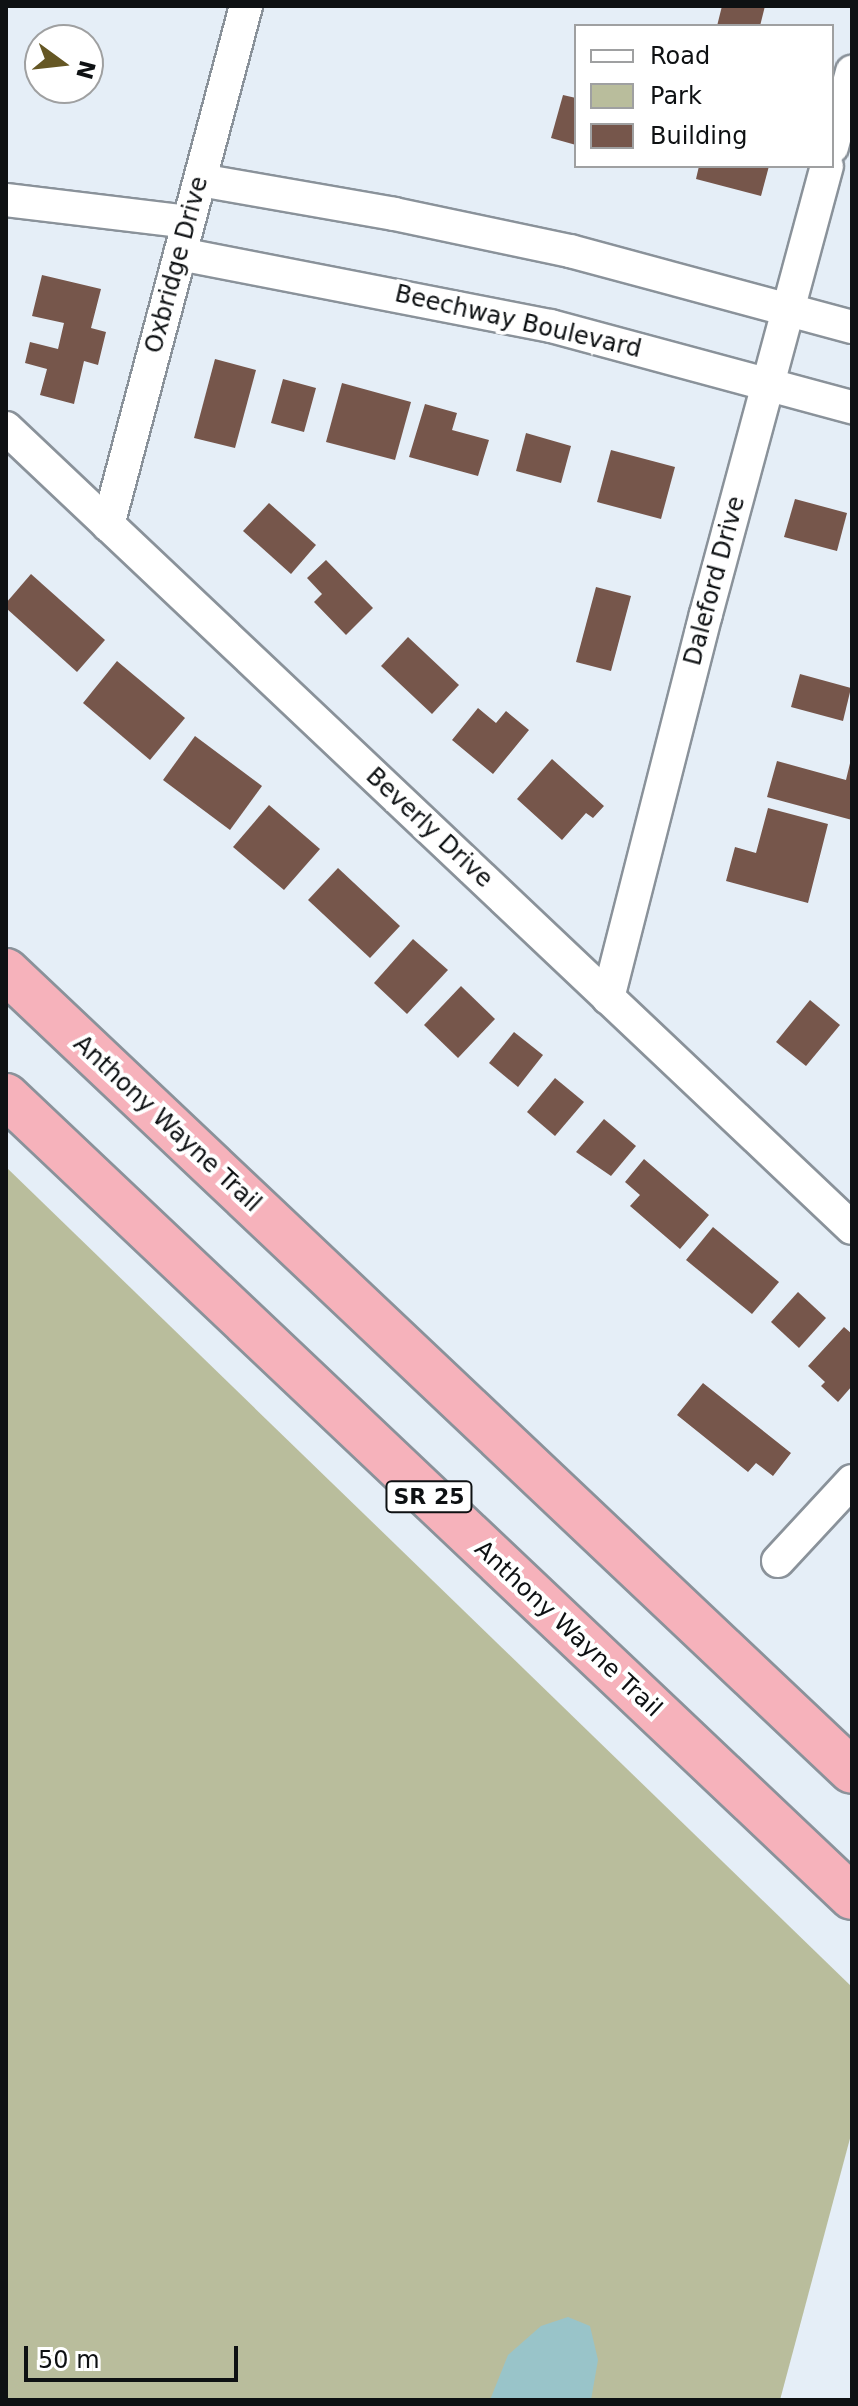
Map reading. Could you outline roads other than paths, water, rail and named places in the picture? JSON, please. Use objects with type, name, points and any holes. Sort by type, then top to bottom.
[{"type":"highway","name":"Anthony Wayne Trail","points":[[6,971],[852,1771]]},
{"type":"highway","name":"Anthony Wayne Trail","points":[[6,1096],[852,1897]]},
{"type":"street","name":"Oxbridge Drive","points":[[108,525],[246,6]]},
{"type":"street","points":[[834,140],[852,72]]},
{"type":"street","name":"Daleford Drive","points":[[608,998],[826,168]]},
{"type":"street","points":[[200,180],[394,214],[570,251],[852,327]]},
{"type":"street","points":[[6,200],[188,222]]},
{"type":"street","name":"Beechway Boulevard","points":[[180,254],[491,313],[852,407]]},
{"type":"street","name":"Beverly Drive","points":[[6,428],[852,1228]]},
{"type":"street","points":[[778,1561],[852,1481]]},
{"type":"water","points":[[568,2317],[590,2326],[598,2360],[591,2400],[490,2400],[508,2355],[541,2326]]}]
